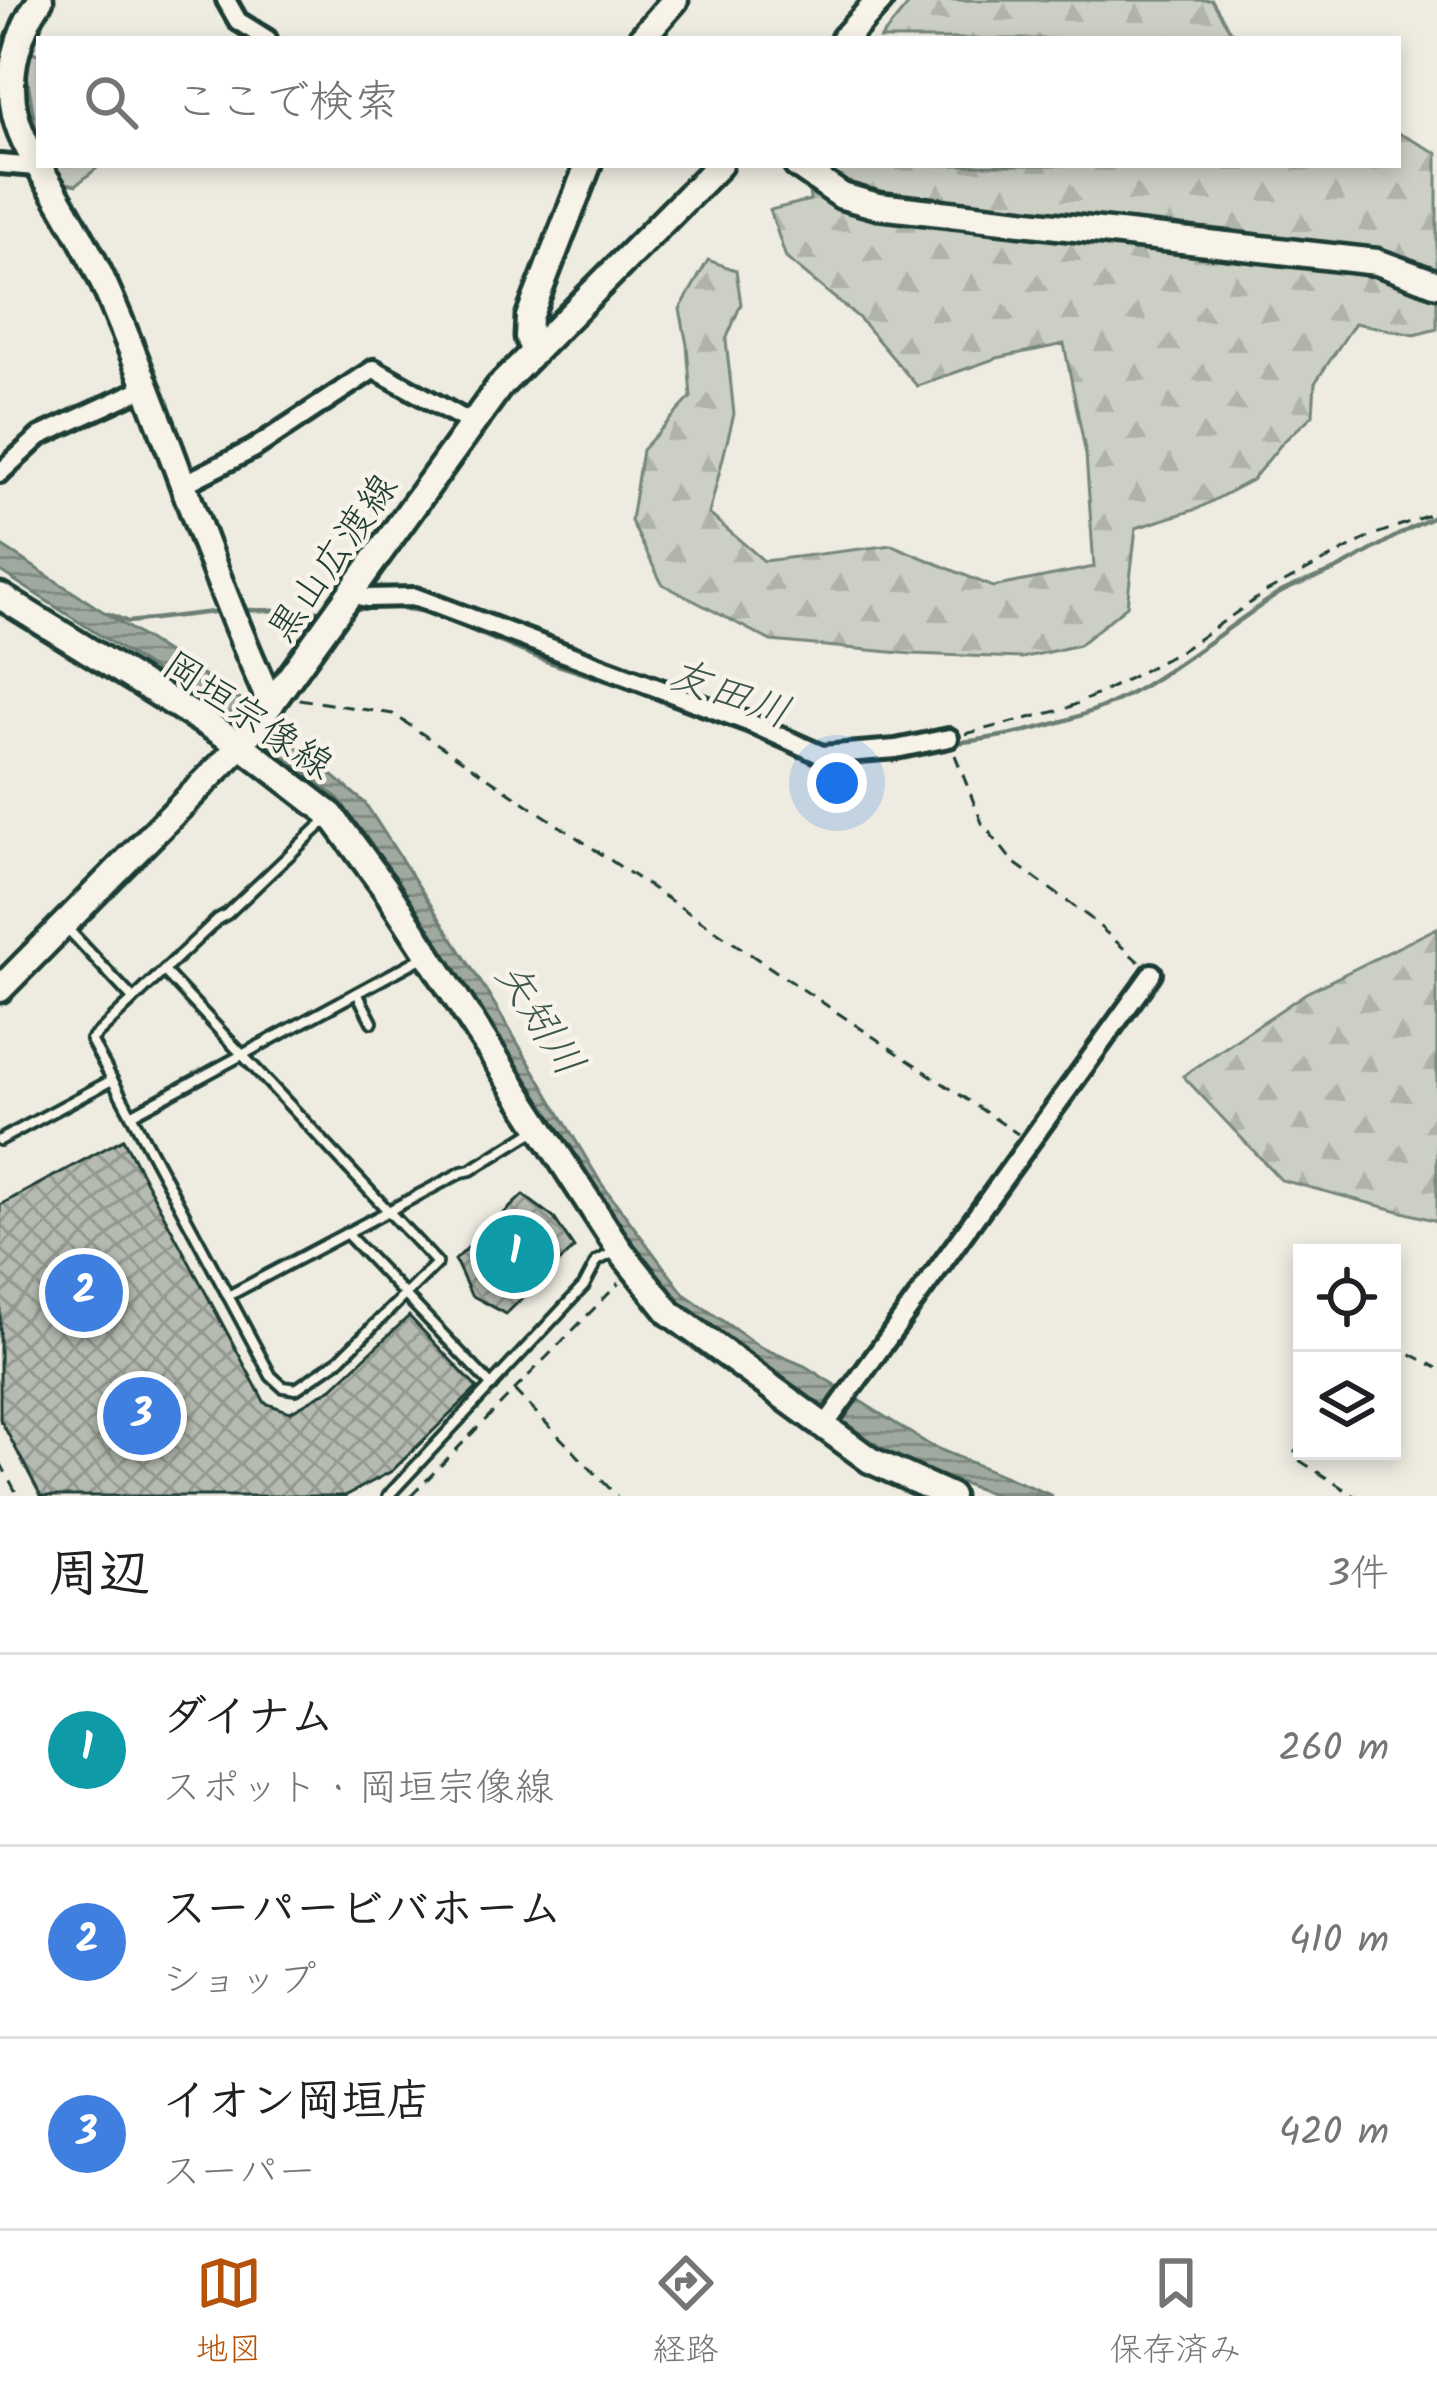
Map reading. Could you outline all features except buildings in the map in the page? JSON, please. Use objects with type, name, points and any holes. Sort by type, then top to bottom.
[{"type":"main road","points":[[36,166],[15,114],[13,84],[19,41],[40,0]]},
{"type":"main road","points":[[847,36],[880,0]]},
{"type":"main road","points":[[643,36],[660,5]]},
{"type":"main road","points":[[37,168],[92,258],[184,484],[226,605],[277,696]]},
{"type":"main road","points":[[533,350],[529,317],[588,168]]},
{"type":"main road","name":"黒山広渡線","points":[[0,988],[241,746],[472,423],[533,350],[715,168]]},
{"type":"main road","points":[[801,168],[842,196],[878,206],[1377,262],[1437,284]]},
{"type":"main road","name":"岡垣宗像線","points":[[0,596],[241,746],[331,814],[626,1259],[690,1331],[823,1428],[897,1474],[950,1496]]},
{"type":"street","points":[[226,0],[238,21],[262,36]]},
{"type":"street","points":[[0,164],[36,166]]},
{"type":"street","points":[[184,484],[253,449],[374,369],[472,423]]},
{"type":"street","points":[[0,473],[40,436],[146,387]]},
{"type":"street","points":[[350,594],[415,597],[748,722],[822,755],[896,749],[949,738]]},
{"type":"street","points":[[823,1428],[1152,973]]},
{"type":"lane","points":[[164,971],[437,1262],[339,1360],[296,1389],[275,1382],[91,1040],[134,999],[331,814]]},
{"type":"lane","points":[[64,925],[134,999]]},
{"type":"lane","points":[[131,1115],[428,955]]},
{"type":"lane","points":[[358,994],[372,1022]]},
{"type":"lane","points":[[0,1140],[112,1080]]},
{"type":"lane","points":[[228,1296],[471,1170],[541,1127]]},
{"type":"lane","points":[[347,1234],[492,1386]]},
{"type":"lane","points":[[388,1496],[584,1286],[597,1261],[626,1259]]},
{"type":"path","points":[[1152,973],[1089,917],[1013,862],[982,823],[949,738],[1065,709],[1103,692],[1181,651],[1266,592],[1371,536],[1437,512]]},
{"type":"path","points":[[277,696],[393,714],[1030,1142]]},
{"type":"path","points":[[411,1496],[626,1259]]},
{"type":"path","points":[[1401,1349],[1437,1368]]},
{"type":"path","points":[[512,1389],[617,1496]]},
{"type":"path","points":[[1299,1460],[1355,1496]]},
{"type":"path","points":[[0,1462],[18,1496]]},
{"type":"green space","points":[[912,0],[1212,0],[1233,36],[882,36]]},
{"type":"green space","points":[[31,51],[36,54],[36,130],[25,62]]},
{"type":"green space","points":[[1401,135],[1437,153],[1437,329],[1414,335],[1355,323],[1315,383],[1313,415],[1252,480],[1197,509],[1136,528],[1127,606],[1079,645],[1022,658],[771,641],[662,584],[631,521],[642,450],[691,397],[680,309],[708,260],[736,270],[741,304],[726,340],[734,414],[709,514],[764,561],[892,545],[993,587],[1094,567],[1086,455],[1064,344],[997,358],[917,386],[859,318],[786,258],[770,210],[810,200],[806,168],[1401,168]]},
{"type":"green space","points":[[47,168],[97,168],[76,185],[57,181]]},
{"type":"green space","points":[[1437,928],[1437,1221],[1281,1180],[1183,1076],[1306,993]]},
{"type":"shaded area","points":[[0,545],[253,708],[365,803],[489,995],[601,1183],[684,1294],[760,1347],[805,1366],[931,1446],[1053,1496],[997,1496],[897,1459],[682,1308],[587,1181],[339,799],[259,738],[0,571]]},
{"type":"waterway","name":"友田川","points":[[954,743],[1045,726],[1112,703],[1169,670],[1278,594],[1437,516]]},
{"type":"waterway","name":"友田川","points":[[353,609],[393,607],[427,612],[546,661],[689,708]]},
{"type":"waterway","name":"友田川","points":[[239,610],[323,611]]},
{"type":"waterway","name":"友田川","points":[[109,614],[128,622],[222,611]]},
{"type":"waterway","name":"友田川","points":[[739,727],[800,754]]},
{"type":"place","name":"ダイナム","points":[[515,1254]]},
{"type":"place","name":"スーパービバホーム","points":[[84,1293]]},
{"type":"place","name":"イオン岡垣店","points":[[142,1416]]},
{"type":"water label","name":"矢矧川","points":[[541,1018]]}]
